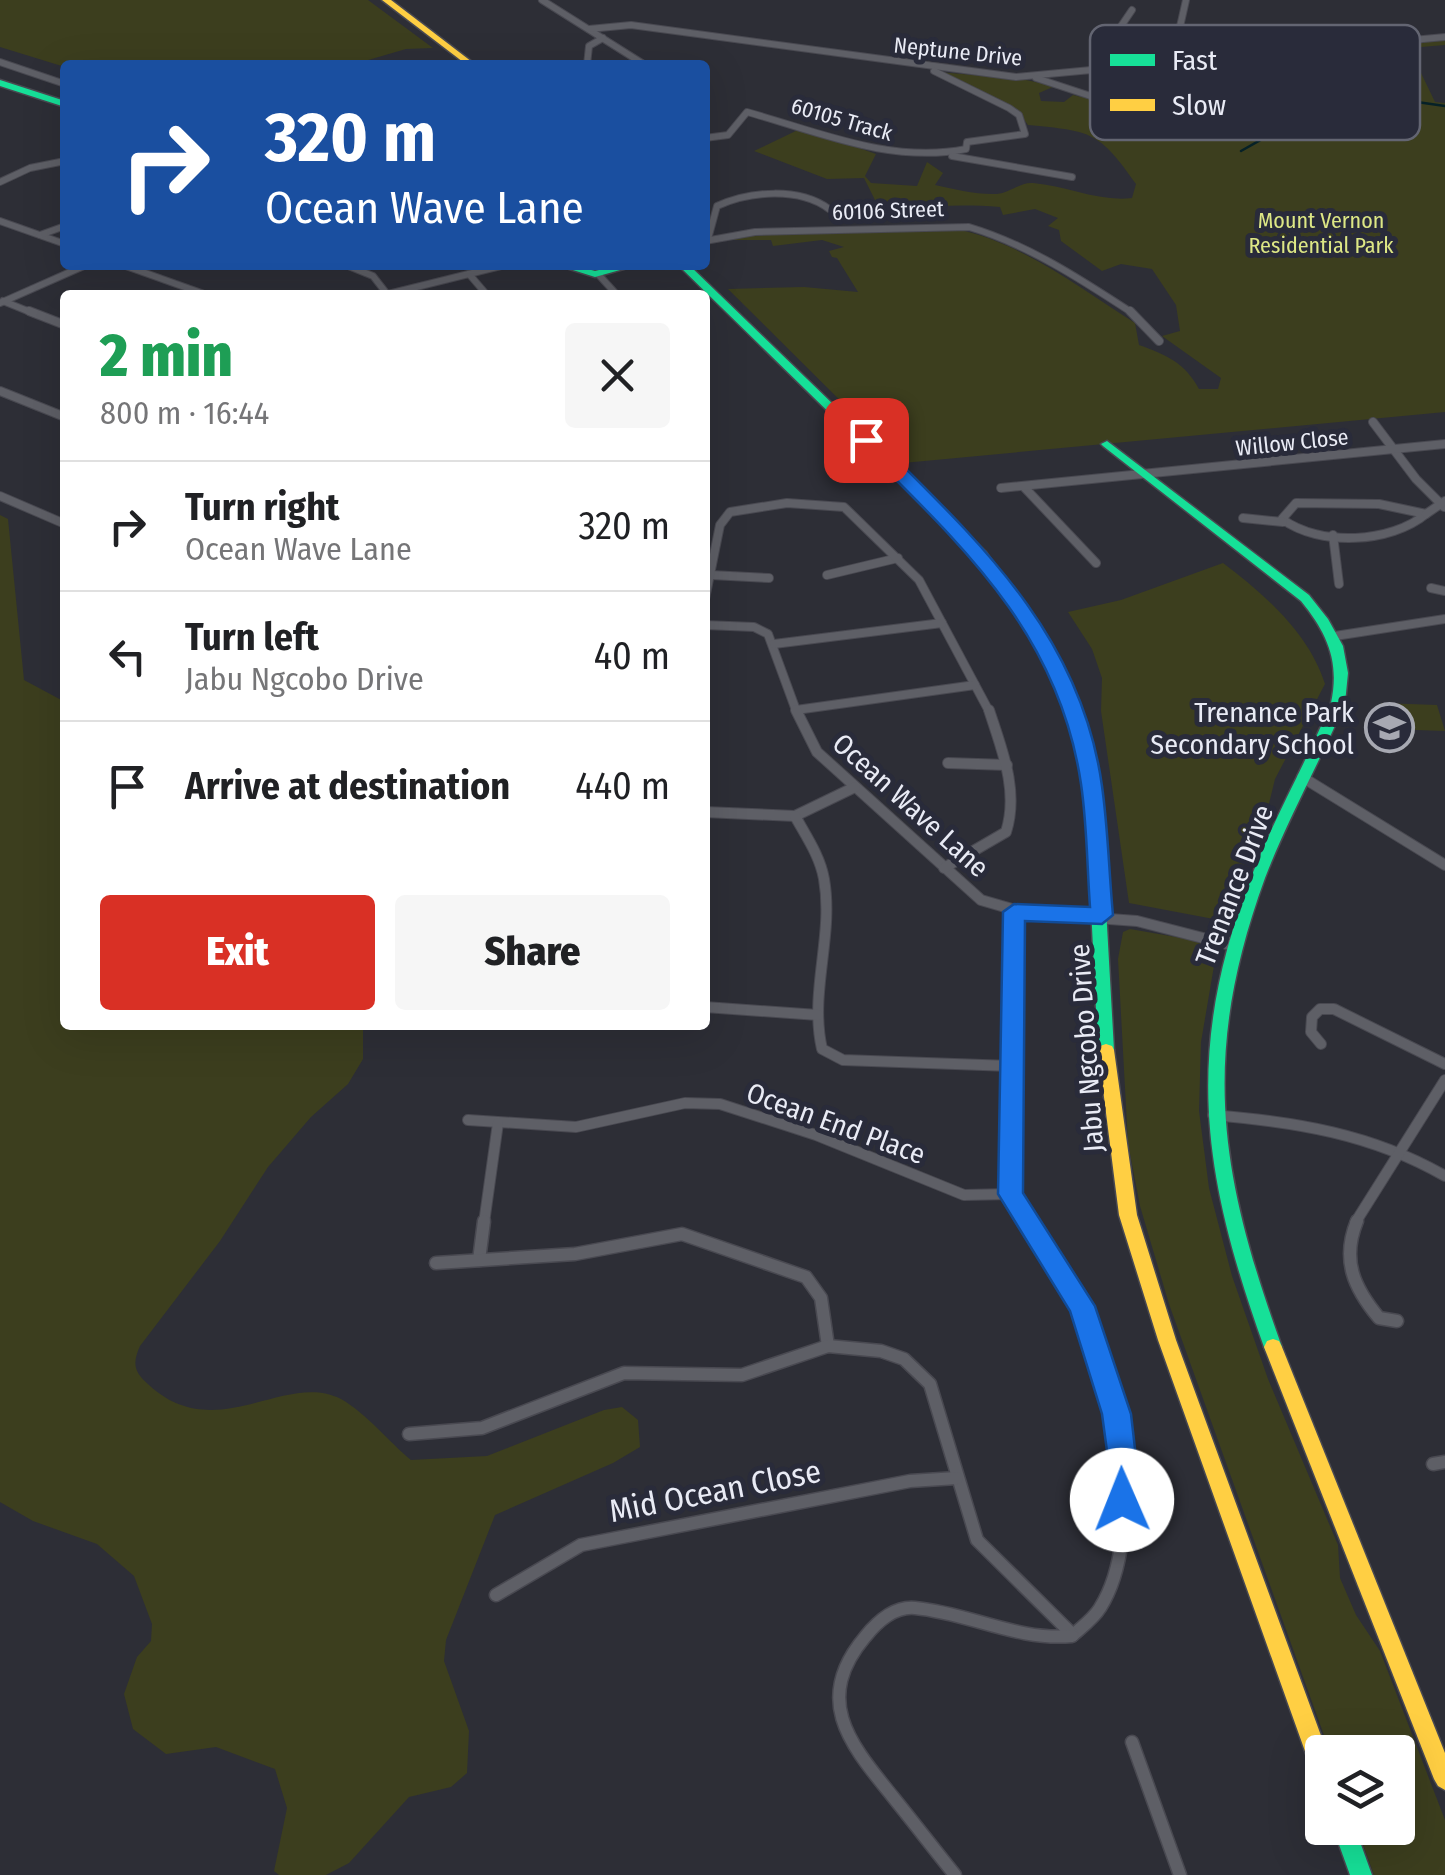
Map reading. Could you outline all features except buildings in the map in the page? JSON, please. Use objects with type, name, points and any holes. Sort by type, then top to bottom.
[{"type":"main road","points":[[386,0],[465,60]]},
{"type":"main road","points":[[0,84],[60,102]]},
{"type":"main road","points":[[582,270],[598,274],[614,270]]},
{"type":"main road","name":"Jabu Ngcobo Drive","points":[[688,270],[709,290]]},
{"type":"main road","name":"Jabu Ngcobo Drive","points":[[710,291],[944,516],[1016,598],[1042,640],[1067,693],[1092,784],[1102,915],[1105,1042],[1128,1214],[1166,1340],[1310,1735]]},
{"type":"main road","points":[[1107,444],[1305,598],[1335,636]]},
{"type":"main road","name":"Trenance Drive","points":[[1335,636],[1344,677],[1329,722],[1302,777],[1234,946],[1215,1030],[1213,1115],[1222,1176],[1249,1286],[1445,1780]]},
{"type":"main road","points":[[1350,1845],[1361,1875]]},
{"type":"street","points":[[542,0],[637,60]]},
{"type":"street","points":[[1180,25],[1186,0]]},
{"type":"street","points":[[1122,25],[1132,10]]},
{"type":"street","name":"Neptune Drive","points":[[589,28],[630,25],[928,68],[1031,76],[1090,70]]},
{"type":"street","name":"Neptune Drive","points":[[1420,39],[1445,37]]},
{"type":"street","points":[[588,60],[589,46],[603,38]]},
{"type":"street","points":[[0,62],[60,82]]},
{"type":"street","points":[[0,70],[10,66]]},
{"type":"street","name":"60105 Track","points":[[710,137],[728,135],[742,113],[759,113],[866,147],[931,156],[966,149],[967,142],[975,139],[1020,136],[1025,130],[1019,115],[1009,108],[928,68]]},
{"type":"street","points":[[1031,76],[1090,96]]},
{"type":"street","points":[[931,156],[971,158],[1072,177]]},
{"type":"street","points":[[1,179],[60,162]]},
{"type":"street","points":[[710,230],[717,206],[729,200],[798,196],[818,200],[829,209]]},
{"type":"street","points":[[0,221],[60,242]]},
{"type":"street","name":"60106 Street","points":[[710,240],[755,232],[930,225],[969,228],[996,235],[1051,262],[1133,313],[1159,341]]},
{"type":"street","points":[[40,235],[60,228]]},
{"type":"street","points":[[2,302],[75,270]]},
{"type":"street","points":[[136,270],[193,290]]},
{"type":"street","points":[[359,270],[374,276],[382,290]]},
{"type":"street","points":[[405,290],[485,270]]},
{"type":"street","points":[[469,274],[482,290]]},
{"type":"street","points":[[598,274],[612,290]]},
{"type":"street","points":[[2,302],[60,323]]},
{"type":"street","points":[[0,391],[60,415]]},
{"type":"street","points":[[1243,518],[1284,522],[1290,527],[1332,535],[1389,534],[1443,503],[1372,422]]},
{"type":"street","name":"Willow Close","points":[[1001,488],[1445,444]]},
{"type":"street","points":[[1024,487],[1096,563]]},
{"type":"street","points":[[0,496],[60,522]]},
{"type":"street","points":[[710,579],[720,525],[730,512],[822,500],[844,507],[919,580],[994,721],[1007,765],[1012,813],[1006,832],[944,868]]},
{"type":"street","points":[[1284,522],[1289,507],[1296,503],[1349,507],[1396,503],[1427,514]]},
{"type":"street","points":[[1332,535],[1339,584]]},
{"type":"street","points":[[828,576],[898,558]]},
{"type":"street","points":[[711,575],[769,578]]},
{"type":"street","points":[[1431,588],[1445,591]]},
{"type":"street","points":[[1335,636],[1445,619]]},
{"type":"street","points":[[710,625],[754,627],[768,634],[774,644],[942,623]]},
{"type":"street","name":"Ocean Wave Lane","points":[[774,644],[812,744],[854,787],[981,900],[1014,912],[1102,915],[1192,932],[1234,946]]},
{"type":"street","points":[[796,710],[975,685]]},
{"type":"street","points":[[948,763],[1007,765]]},
{"type":"street","points":[[1302,777],[1445,866]]},
{"type":"street","points":[[710,812],[795,816],[854,787]]},
{"type":"street","points":[[795,816],[820,865],[825,887],[818,1015],[820,1043],[832,1058],[1011,1066]]},
{"type":"street","points":[[954,1875],[848,1740],[839,1705],[844,1676],[856,1648],[880,1618],[911,1607],[1020,1634],[1073,1636],[1100,1610],[1116,1562],[1123,1466],[1116,1414],[1082,1306],[1010,1194],[1014,912]]},
{"type":"street","points":[[710,1008],[818,1015]]},
{"type":"street","points":[[1321,1044],[1310,1032],[1312,1018],[1320,1009],[1334,1009],[1445,1064]]},
{"type":"street","points":[[1397,1322],[1379,1318],[1361,1300],[1349,1260],[1354,1225],[1445,1080]]},
{"type":"street","name":"Ocean End Place","points":[[468,1120],[595,1126],[685,1102],[720,1104],[816,1135],[964,1195],[1010,1194]]},
{"type":"street","points":[[1213,1115],[1327,1126],[1402,1151],[1445,1176]]},
{"type":"street","points":[[479,1260],[498,1123]]},
{"type":"street","points":[[436,1263],[575,1254],[682,1234],[806,1277],[821,1298],[828,1346]]},
{"type":"street","points":[[408,1434],[482,1428],[624,1374],[742,1375],[828,1346],[881,1351],[920,1370],[937,1398],[976,1540],[1073,1636]]},
{"type":"street","name":"Mid Ocean Close","points":[[496,1594],[580,1545],[910,1480],[957,1478]]},
{"type":"street","points":[[1132,1742],[1180,1875]]},
{"type":"green space","points":[[0,0],[368,0],[433,48],[406,49],[368,60],[60,60],[60,65],[0,47]]},
{"type":"green space","points":[[1445,39],[1445,45],[1420,47],[1420,41]]},
{"type":"green space","name":"Mount Vernon Residential Park","points":[[1420,71],[1435,102],[1445,103],[1445,412],[903,463],[728,289],[804,287],[858,292],[829,251],[844,247],[822,240],[773,246],[771,240],[723,237],[944,227],[970,232],[1019,252],[1067,279],[1135,323],[1139,345],[1174,361],[1199,389],[1218,389],[1221,378],[1162,336],[1180,331],[1176,305],[1152,269],[1121,264],[1102,271],[1061,241],[1059,230],[1048,226],[1058,218],[1035,209],[1003,215],[1000,207],[878,206],[864,178],[827,179],[754,151],[802,128],[876,154],[865,176],[871,183],[917,186],[927,162],[943,173],[935,185],[982,194],[997,194],[1033,183],[1107,198],[1132,198],[1136,184],[1096,140],[1420,140]]},
{"type":"green space","points":[[938,72],[1055,86],[1039,93],[1041,101],[1064,102],[1073,95],[1088,99],[1090,136],[1028,125],[1017,110]]},
{"type":"green space","points":[[0,515],[8,519],[24,680],[60,699],[60,1030],[363,1030],[363,1059],[348,1084],[311,1117],[268,1167],[220,1241],[140,1346],[135,1363],[140,1376],[174,1402],[199,1409],[224,1409],[297,1393],[341,1399],[411,1460],[487,1456],[604,1410],[622,1407],[638,1420],[640,1447],[613,1463],[495,1515],[446,1640],[444,1661],[469,1731],[467,1773],[451,1787],[409,1797],[349,1863],[326,1875],[279,1875],[274,1871],[287,1808],[275,1769],[216,1747],[166,1754],[133,1729],[124,1694],[137,1657],[151,1641],[152,1624],[134,1576],[97,1544],[33,1521],[0,1502]]},
{"type":"green space","points":[[1223,563],[1269,601],[1297,631],[1325,684],[1275,779],[1265,820],[1219,920],[1129,903],[1101,711],[1102,678],[1092,649],[1068,612],[1121,600]]},
{"type":"green space","points":[[1381,703],[1437,705],[1445,731],[1387,729]]},
{"type":"green space","points":[[1130,929],[1193,940],[1209,947],[1215,960],[1201,1042],[1199,1111],[1209,1188],[1232,1276],[1268,1379],[1338,1545],[1340,1578],[1356,1615],[1380,1651],[1412,1735],[1324,1735],[1169,1304],[1140,1206],[1128,1143],[1118,959],[1123,932]]},
{"type":"green space","points":[[1415,1742],[1445,1820],[1445,1875],[1374,1875],[1363,1845],[1415,1845]]},
{"type":"waterway","points":[[1420,102],[1445,106]]},
{"type":"waterway","points":[[1241,151],[1260,140]]},
{"type":"traffic: fast","points":[[0,83],[60,102]]},
{"type":"traffic: fast","points":[[580,270],[595,274],[612,270]]},
{"type":"traffic: fast","points":[[688,270],[709,290]]},
{"type":"traffic: fast","points":[[710,291],[982,555],[1042,641],[1067,693],[1092,784],[1106,1050]]},
{"type":"traffic: fast","points":[[1107,444],[1305,598],[1331,634],[1340,659],[1338,703],[1259,875],[1237,938],[1223,998],[1216,1056],[1215,1112],[1221,1168],[1233,1226],[1273,1347]]},
{"type":"traffic: fast","points":[[1350,1845],[1361,1875]]},
{"type":"traffic: slow","points":[[386,0],[465,60]]},
{"type":"traffic: slow","points":[[1106,1050],[1128,1215],[1167,1340],[1310,1735]]},
{"type":"traffic: slow","points":[[1273,1347],[1445,1779]]},
{"type":"place","name":"Trenance Park Secondary School","points":[[1389,728]]},
{"type":"route","points":[[866,440],[982,555],[1016,598],[1042,640],[1067,693],[1081,737],[1092,784],[1102,915],[1014,912],[1010,1194],[1082,1306],[1116,1414],[1123,1466],[1122,1500]]}]
